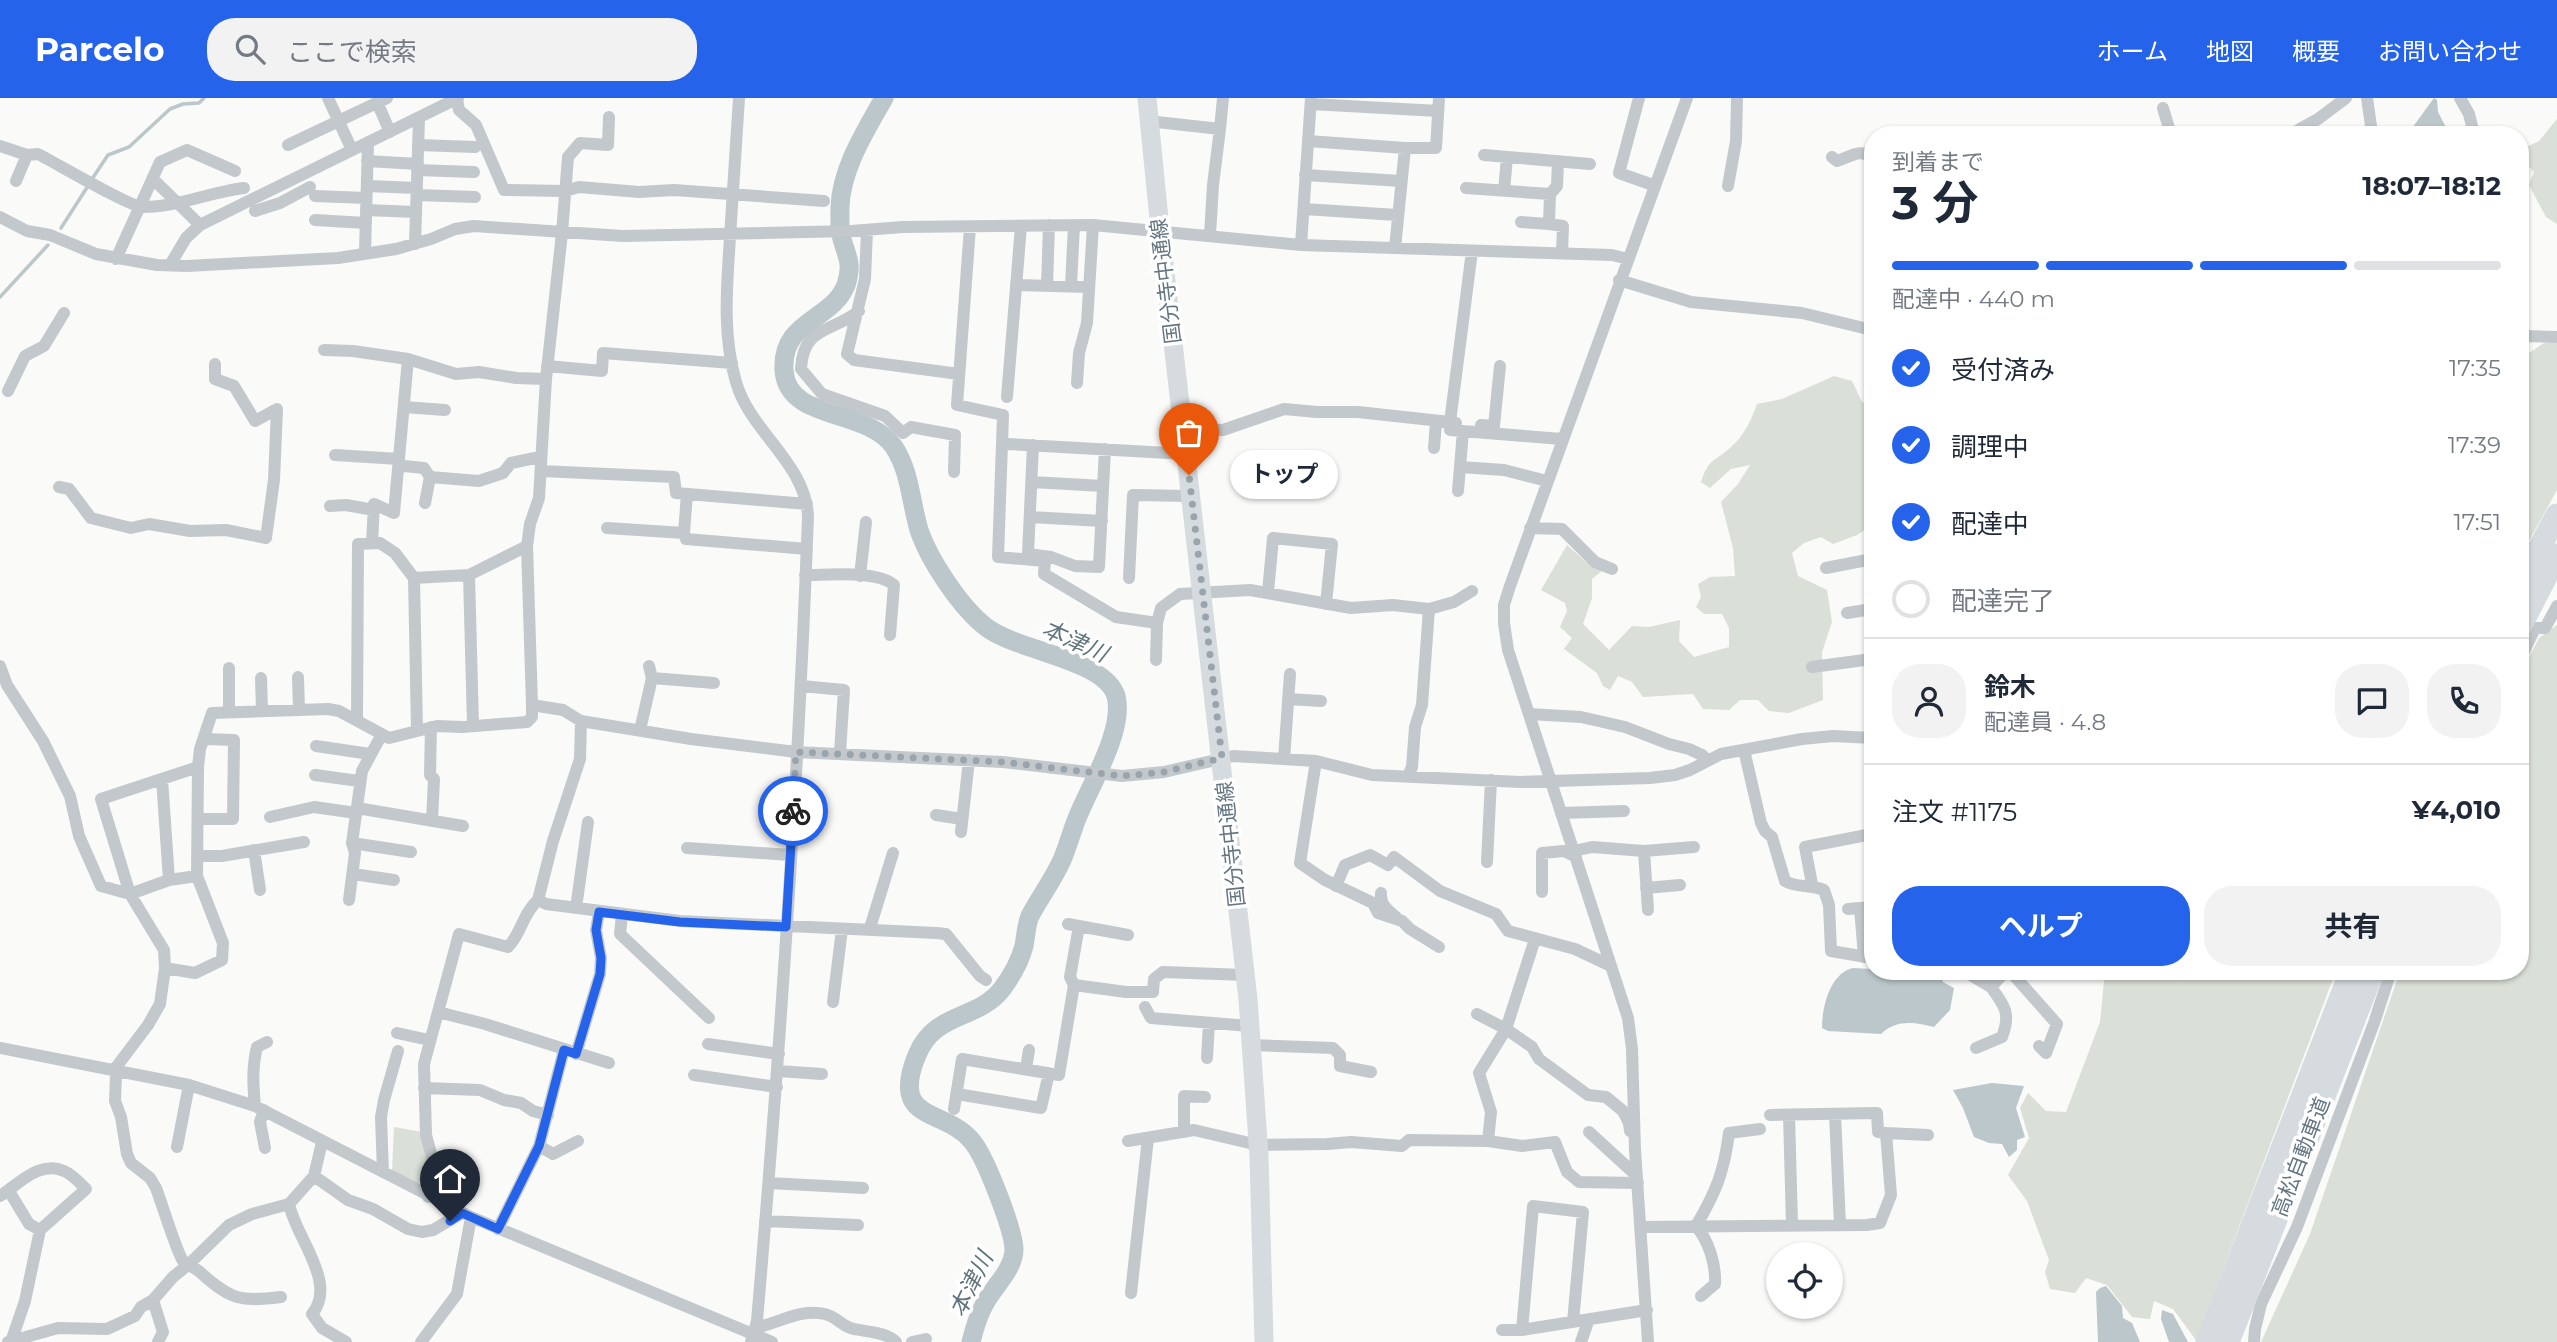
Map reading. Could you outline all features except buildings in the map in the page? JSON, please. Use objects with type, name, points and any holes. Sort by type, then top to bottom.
[{"type":"highway","points":[[2529,567],[2557,515]]},
{"type":"highway","points":[[2529,609],[2557,555]]},
{"type":"highway","name":"高松自動車道","points":[[2214,1342],[2348,980]]},
{"type":"highway","name":"高松自動車道","points":[[2214,1342],[2369,980]]},
{"type":"main road","name":"国分寺中通線","points":[[1147,98],[1251,1036],[1258,1145],[1264,1342]]},
{"type":"street","points":[[328,98],[352,150]]},
{"type":"street","points":[[353,98],[359,111]]},
{"type":"street","points":[[739,98],[725,306],[732,363],[741,396],[754,419],[794,473],[807,504],[800,686],[777,1087],[753,1335]]},
{"type":"street","points":[[1210,234],[1223,98]]},
{"type":"street","points":[[1639,98],[1619,173],[1653,186]]},
{"type":"street","points":[[1648,1342],[1635,1150],[1632,1048],[1628,1018],[1508,650],[1504,623],[1507,595],[1530,528],[1686,98]]},
{"type":"street","points":[[1728,186],[1736,141],[1737,98]]},
{"type":"street","points":[[2305,126],[2346,98]]},
{"type":"street","points":[[2367,98],[2371,126]]},
{"type":"street","points":[[2460,98],[2472,126]]},
{"type":"street","points":[[170,265],[186,238],[200,225],[453,99],[459,110],[476,125],[504,190],[565,191],[579,187],[639,192],[674,190],[824,201]]},
{"type":"street","points":[[288,145],[382,100],[390,131]]},
{"type":"street","points":[[1301,245],[1305,175],[1311,101],[1439,104],[1436,148],[1308,141]]},
{"type":"street","points":[[2163,108],[2168,126]]},
{"type":"street","points":[[165,968],[195,973],[222,960],[223,956],[223,943],[197,876],[198,767],[200,749],[212,713],[339,711],[389,738],[431,727],[527,722],[532,717],[527,546],[530,524],[539,498],[546,373],[568,156],[580,143],[608,145],[609,117]]},
{"type":"street","points":[[415,244],[419,118]]},
{"type":"street","points":[[1148,121],[1220,129]]},
{"type":"street","points":[[365,253],[368,142]]},
{"type":"street","points":[[418,145],[475,147]]},
{"type":"street","points":[[0,146],[27,155],[38,153],[140,208],[178,203],[244,188]]},
{"type":"street","points":[[1395,248],[1405,148]]},
{"type":"street","points":[[117,259],[160,162],[187,149],[235,171]]},
{"type":"street","points":[[1832,158],[1838,161],[1855,153],[1864,153]]},
{"type":"street","points":[[16,181],[27,155]]},
{"type":"street","points":[[1483,155],[1590,164]]},
{"type":"street","points":[[1504,191],[1507,157]]},
{"type":"street","points":[[368,160],[474,172]]},
{"type":"street","points":[[1549,224],[1550,194],[1557,186],[1558,161]]},
{"type":"street","points":[[1305,175],[1401,181]]},
{"type":"street","points":[[153,179],[200,225]]},
{"type":"street","points":[[1466,188],[1550,194]]},
{"type":"street","points":[[255,211],[313,191],[366,204],[416,212]]},
{"type":"street","points":[[315,220],[417,192],[475,197]]},
{"type":"street","points":[[1304,209],[1397,215]]},
{"type":"street","points":[[0,217],[27,230],[50,235],[96,254],[170,265],[315,260],[415,244],[455,229],[474,226],[623,236],[1093,225],[1160,229],[1301,245],[1612,255],[1628,259]]},
{"type":"street","points":[[1521,222],[1563,226],[1562,253]]},
{"type":"street","points":[[1047,286],[1049,225]]},
{"type":"street","points":[[1071,286],[1073,225]]},
{"type":"street","points":[[1077,383],[1079,353],[1087,323],[1093,225]]},
{"type":"street","points":[[1007,397],[1021,226]]},
{"type":"street","points":[[970,227],[957,405],[1003,415],[998,557],[1045,561],[1044,574],[1115,617],[1157,623]]},
{"type":"street","points":[[867,230],[865,279],[847,354],[854,360],[959,374]]},
{"type":"street","points":[[1472,251],[1450,430],[1562,439]]},
{"type":"street","points":[[1619,280],[1691,302],[1802,313],[1864,328]]},
{"type":"street","points":[[1016,285],[1089,287]]},
{"type":"street","points":[[859,311],[843,323],[817,334],[807,342],[802,356],[802,369],[822,394],[885,416],[903,433],[911,427],[954,435],[954,472]]},
{"type":"street","points":[[8,391],[25,356],[44,346],[64,313]]},
{"type":"street","points":[[2529,336],[2557,337]]},
{"type":"street","points":[[324,350],[408,359],[456,374],[479,372],[516,378],[546,373],[602,371],[603,354],[732,363]]},
{"type":"street","points":[[372,543],[374,504],[394,513],[402,463],[408,359]]},
{"type":"street","points":[[59,487],[69,489],[91,518],[131,528],[149,524],[190,531],[226,530],[267,538],[274,480],[277,409],[255,421],[234,386],[215,380],[215,364]]},
{"type":"street","points":[[1184,429],[1223,430],[1284,409],[1358,412],[1494,426],[1500,366]]},
{"type":"street","points":[[404,407],[445,410]]},
{"type":"street","points":[[1434,448],[1436,422]]},
{"type":"street","points":[[1458,491],[1463,430]]},
{"type":"street","points":[[1008,444],[1186,454]]},
{"type":"street","points":[[1033,445],[1028,554],[1051,557],[1075,566],[1099,567],[1105,449]]},
{"type":"street","points":[[335,455],[424,468],[430,477],[425,503]]},
{"type":"street","points":[[430,477],[478,481],[503,472],[511,463],[540,457]]},
{"type":"street","points":[[1460,467],[1504,470],[1547,481]]},
{"type":"street","points":[[541,471],[674,477],[676,493],[807,504]]},
{"type":"street","points":[[1031,482],[1103,486]]},
{"type":"street","points":[[687,494],[684,533],[686,539],[807,548]]},
{"type":"street","points":[[1129,578],[1133,495],[1191,496]]},
{"type":"street","points":[[330,506],[346,505],[374,510]]},
{"type":"street","points":[[1030,517],[1102,522]]},
{"type":"street","points":[[860,576],[866,522]]},
{"type":"street","points":[[607,528],[684,533]]},
{"type":"street","points":[[1530,528],[1562,529],[1595,562],[1612,569]]},
{"type":"street","points":[[1268,593],[1273,538],[1332,544],[1326,604]]},
{"type":"street","points":[[357,719],[358,544],[380,543],[395,553],[414,578],[417,730]]},
{"type":"street","points":[[414,578],[469,575],[527,546]]},
{"type":"street","points":[[1826,568],[1864,561]]},
{"type":"street","points":[[469,575],[473,725]]},
{"type":"street","points":[[805,575],[860,576],[888,580],[894,585],[890,635]]},
{"type":"street","points":[[1156,660],[1157,623],[1161,608],[1180,594],[1250,590],[1351,608],[1394,605],[1429,609],[1454,602],[1472,591]]},
{"type":"street","points":[[2529,641],[2535,628],[2545,628],[2557,606]]},
{"type":"street","points":[[1408,776],[1412,768],[1415,727],[1422,705],[1429,609]]},
{"type":"street","points":[[1847,613],[1864,610]]},
{"type":"street","points":[[1812,667],[1864,660]]},
{"type":"street","points":[[0,666],[7,685],[43,741],[70,796],[79,836],[101,886],[131,894],[169,880],[197,876]]},
{"type":"street","points":[[229,668],[229,712]]},
{"type":"street","points":[[640,730],[651,672],[714,683]]},
{"type":"street","points":[[1284,760],[1290,674]]},
{"type":"street","points":[[298,677],[299,710]]},
{"type":"street","points":[[261,678],[262,711]]},
{"type":"street","points":[[800,686],[844,690],[840,754]]},
{"type":"street","points":[[1288,699],[1321,701]]},
{"type":"street","points":[[532,705],[563,710],[582,721],[691,739],[796,752],[969,760],[1111,775],[1164,772],[1233,756],[1316,761],[1372,775],[1550,781],[1650,778],[1675,775],[1721,754],[1833,736],[1864,738]]},
{"type":"street","points":[[1529,714],[1581,716],[1625,727],[1689,749],[1707,760]]},
{"type":"street","points":[[428,1197],[433,1161],[426,1135],[424,1064],[459,934],[508,947],[530,907],[538,900],[553,841],[580,759],[582,721]]},
{"type":"street","points":[[431,727],[430,775],[434,779],[432,821]]},
{"type":"street","points":[[349,900],[359,781],[382,734]]},
{"type":"street","points":[[198,820],[233,819],[234,740],[205,739]]},
{"type":"street","points":[[317,746],[370,754]]},
{"type":"street","points":[[1744,750],[1761,823],[1772,837],[1785,881],[1791,885],[1812,884],[1824,890],[1829,905],[1830,951],[1864,957]]},
{"type":"street","points":[[936,815],[961,825],[969,760]]},
{"type":"street","points":[[1316,761],[1300,863],[1336,886],[1373,903],[1378,913],[1402,921]]},
{"type":"street","points":[[114,1070],[148,1025],[160,1004],[165,968],[164,950],[131,894],[102,799],[198,767]]},
{"type":"street","points":[[315,775],[359,781]]},
{"type":"street","points":[[162,779],[169,880]]},
{"type":"street","points":[[1487,862],[1491,780]]},
{"type":"street","points":[[270,817],[314,807],[356,810],[463,826]]},
{"type":"street","points":[[1561,813],[1624,811]]},
{"type":"street","points":[[576,908],[588,822]]},
{"type":"street","points":[[1812,884],[1805,847],[1864,836]]},
{"type":"street","points":[[198,856],[222,856],[303,842]]},
{"type":"street","points":[[352,843],[411,852]]},
{"type":"street","points":[[1542,892],[1542,853],[1564,851],[1575,854],[1592,847],[1644,851],[1694,847]]},
{"type":"street","points":[[687,848],[790,855]]},
{"type":"street","points":[[254,850],[259,890]]},
{"type":"street","points":[[1644,851],[1648,909]]},
{"type":"street","points":[[870,928],[894,853]]},
{"type":"street","points":[[1336,886],[1345,865],[1370,855],[1388,864],[1394,857],[1440,891],[1496,914],[1508,931],[1575,950],[1611,965]]},
{"type":"street","points":[[353,874],[394,880]]},
{"type":"street","points":[[1646,888],[1680,886]]},
{"type":"street","points":[[1381,893],[1380,901],[1386,909],[1410,929],[1439,947]]},
{"type":"street","points":[[538,900],[546,904],[680,922],[870,928],[946,934],[986,980]]},
{"type":"street","points":[[1860,908],[1864,933]]},
{"type":"street","points":[[498,1229],[539,1146],[570,1052],[600,974],[601,958],[596,930],[599,912]]},
{"type":"street","points":[[622,915],[620,934],[709,1018]]},
{"type":"street","points":[[954,1109],[962,1059],[1059,1074],[1074,985],[1070,977],[1074,925],[1128,935]]},
{"type":"street","points":[[833,1002],[842,929]]},
{"type":"street","points":[[1488,1141],[1491,1112],[1479,1073],[1506,1029],[1535,939]]},
{"type":"street","points":[[1074,985],[1126,992],[1153,992],[1154,979],[1163,972],[1245,975]]},
{"type":"street","points":[[1976,1048],[2002,1037],[2008,1022],[2004,1005],[1991,987],[1979,980]]},
{"type":"street","points":[[1991,987],[1998,980]]},
{"type":"street","points":[[2016,980],[2057,1024],[2046,1053],[2039,1046]]},
{"type":"street","points":[[2254,1342],[2261,1304],[2297,1227],[2388,980]]},
{"type":"street","points":[[1144,1007],[1151,1018],[1209,1023],[1251,1036],[1333,1048],[1340,1055],[1340,1066],[1371,1072]]},
{"type":"street","points":[[438,1012],[609,1063]]},
{"type":"street","points":[[1477,1014],[1532,1047],[1539,1059],[1588,1095],[1606,1097],[1623,1111],[1629,1123],[1630,1147],[1635,1150]]},
{"type":"street","points":[[1207,1058],[1209,1023]]},
{"type":"street","points":[[397,1033],[429,1040]]},
{"type":"street","points":[[265,1148],[252,1075],[257,1047],[267,1042]]},
{"type":"street","points":[[708,1044],[779,1054]]},
{"type":"street","points":[[0,1048],[189,1084],[259,1108],[466,1215],[772,1342]]},
{"type":"street","points":[[1026,1069],[1029,1050]]},
{"type":"street","points":[[383,1172],[383,1108],[398,1051]]},
{"type":"street","points":[[114,1070],[115,1101],[121,1117],[127,1154],[131,1163],[150,1178],[156,1188],[184,1262],[215,1287],[233,1296],[251,1301],[281,1297]]},
{"type":"street","points":[[778,1071],[821,1074]]},
{"type":"street","points":[[957,1094],[1041,1108],[1049,1073]]},
{"type":"street","points":[[694,1075],[777,1087]]},
{"type":"street","points":[[177,1147],[189,1084]]},
{"type":"street","points":[[424,1088],[481,1090],[548,1115]]},
{"type":"street","points":[[1184,1132],[1184,1096],[1205,1097]]},
{"type":"street","points":[[1770,1115],[1877,1113],[1878,1132],[1928,1135]]},
{"type":"street","points":[[1835,1114],[1840,1225]]},
{"type":"street","points":[[1789,1115],[1792,1224]]},
{"type":"street","points":[[1696,1226],[1713,1197],[1724,1168],[1729,1133],[1760,1129]]},
{"type":"street","points":[[1128,1141],[1194,1130],[1258,1145],[1351,1142],[1402,1146],[1409,1140],[1488,1141],[1522,1146],[1555,1142],[1567,1172],[1579,1182],[1638,1179]]},
{"type":"street","points":[[1589,1132],[1638,1179]]},
{"type":"street","points":[[1641,1227],[1880,1223],[1891,1195],[1886,1133]]},
{"type":"street","points":[[1131,1293],[1148,1138]]},
{"type":"street","points":[[539,1146],[553,1154],[578,1141]]},
{"type":"street","points":[[10,1341],[58,1328],[107,1329],[135,1316],[141,1307],[153,1300],[173,1277],[229,1224],[252,1214],[289,1204],[314,1177],[322,1142]]},
{"type":"street","points":[[10,1341],[25,1301],[40,1230],[86,1189],[65,1171],[35,1171],[4,1194],[29,1224],[40,1230]]},
{"type":"street","points":[[314,1177],[348,1200],[422,1232],[466,1215]]},
{"type":"street","points":[[769,1183],[863,1188]]},
{"type":"street","points":[[289,1204],[292,1220],[320,1278],[319,1306],[312,1314],[322,1328],[346,1342]]},
{"type":"street","points":[[1522,1330],[1534,1206],[1583,1212],[1573,1322]]},
{"type":"street","points":[[421,1342],[457,1294],[466,1215]]},
{"type":"street","points":[[765,1221],[858,1225]]},
{"type":"street","points":[[1696,1226],[1703,1235],[1716,1271],[1715,1284],[1701,1296]]},
{"type":"street","points":[[153,1300],[163,1332],[158,1342]]},
{"type":"street","points":[[1502,1330],[1522,1330],[1647,1310]]},
{"type":"street","points":[[753,1335],[811,1312],[824,1313],[849,1328],[891,1337],[896,1342]]},
{"type":"street","points":[[1581,1342],[1589,1319]]},
{"type":"street","points":[[912,1342],[926,1339]]},
{"type":"shaded area","points":[[2434,98],[2437,100],[2438,112],[2445,126],[2414,126]]},
{"type":"shaded area","points":[[2557,119],[2557,224],[2546,217],[2529,185],[2534,172],[2529,167],[2529,146],[2539,141]]},
{"type":"shaded area","points":[[2557,342],[2557,490],[2529,541],[2529,353],[2544,343]]},
{"type":"shaded area","points":[[1834,376],[1852,381],[1864,403],[1864,530],[1833,544],[1821,537],[1804,543],[1792,553],[1798,576],[1827,590],[1832,622],[1822,652],[1823,700],[1789,713],[1769,711],[1758,700],[1740,700],[1729,710],[1703,709],[1693,694],[1643,697],[1632,682],[1618,676],[1610,690],[1603,686],[1597,673],[1564,649],[1572,638],[1560,627],[1567,611],[1565,603],[1541,590],[1567,545],[1585,561],[1602,571],[1592,579],[1592,598],[1583,624],[1609,650],[1632,626],[1649,627],[1680,620],[1679,641],[1694,657],[1729,647],[1729,628],[1722,614],[1704,614],[1696,607],[1701,597],[1698,584],[1710,577],[1735,576],[1733,548],[1721,502],[1738,484],[1750,465],[1731,469],[1710,488],[1701,482],[1712,462],[1739,438],[1750,422],[1757,404],[1782,399]]},
{"type":"shaded area","points":[[2557,625],[2557,1342],[2261,1342],[2310,1234],[2397,980],[2529,980],[2529,657],[2539,638]]},
{"type":"shaded area","points":[[1864,969],[1864,980],[1942,980],[1954,988],[1950,1010],[1934,1027],[1906,1023],[1893,1026],[1881,1034],[1828,1031],[1822,1028],[1829,992],[1845,971]]},
{"type":"shaded area","points":[[2104,980],[2333,980],[2196,1340],[2173,1309],[2154,1301],[2150,1319],[2132,1317],[2107,1285],[2086,1278],[2075,1293],[2050,1289],[2045,1272],[2049,1260],[2027,1201],[2008,1175],[2029,1138],[2020,1108],[2028,1093],[2046,1111],[2066,1112],[2100,1022]]},
{"type":"shaded area","points":[[1992,1083],[2024,1086],[2016,1108],[2025,1137],[2017,1140],[2017,1150],[2009,1157],[2002,1144],[1989,1143],[1974,1137],[1953,1090]]},
{"type":"shaded area","points":[[394,1127],[422,1132],[430,1161],[425,1188],[392,1171]]},
{"type":"shaded area","points":[[2106,1286],[2122,1306],[2123,1318],[2132,1323],[2140,1342],[2098,1342],[2096,1292]]},
{"type":"shaded area","points":[[2162,1310],[2173,1314],[2188,1342],[2169,1342],[2161,1319]]},
{"type":"waterway","points":[[92,179],[108,155],[129,147],[170,109],[183,104],[199,103],[204,98]]},
{"type":"waterway","name":"本津川","points":[[884,98],[856,150],[841,193],[840,232],[849,266],[846,285],[839,297],[790,341],[785,353],[784,370],[789,387],[813,407],[866,426],[882,435],[894,447],[907,477],[916,520],[930,555],[947,583],[976,619],[1017,643],[1078,664],[1095,673],[1108,683],[1116,696],[1117,709],[1116,724],[1105,757],[1055,875],[1030,916],[1024,946],[1012,974],[992,999],[934,1031],[917,1055],[910,1077],[910,1092],[915,1103],[923,1111],[960,1130],[977,1148],[998,1194],[1013,1240],[1013,1258],[984,1305],[971,1342]]},
{"type":"waterway","points":[[61,228],[88,186]]},
{"type":"waterway","points":[[0,297],[48,245]]},
{"type":"way so far","points":[[793,811],[796,752],[1003,762],[1122,776],[1164,772],[1222,758],[1189,475]]},
{"type":"place","name":"トップ","points":[[1189,475]]},
{"type":"route","points":[[450,1221],[462,1213],[498,1229],[539,1146],[564,1050],[576,1054],[600,974],[601,958],[596,930],[599,912],[680,922],[786,927],[793,811]]}]
